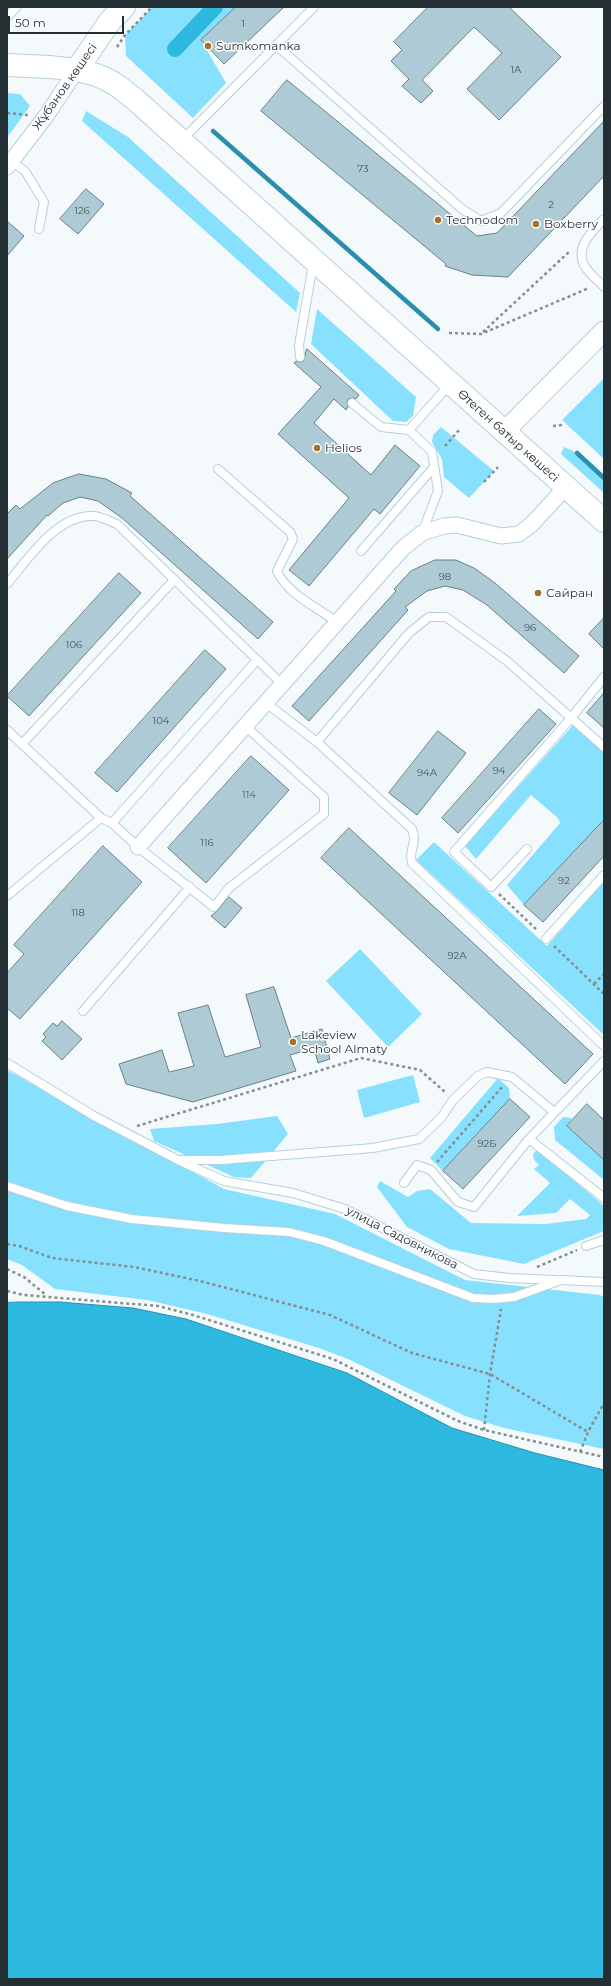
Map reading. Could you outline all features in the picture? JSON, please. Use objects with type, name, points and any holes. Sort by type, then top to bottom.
[{"type":"main road","name":"Жұбанов көшесі","points":[[76,71],[110,21],[124,7]]},
{"type":"main road","points":[[7,65],[76,71]]},
{"type":"main road","name":"Өтеген батыр көшесі","points":[[76,71],[98,75],[138,102],[604,521]]},
{"type":"street","name":"Жұбанов көшесі","points":[[8,162],[46,116],[76,71]]},
{"type":"street","points":[[504,432],[604,331]]},
{"type":"street","points":[[138,846],[402,548],[422,533],[444,526],[458,525],[501,536],[519,534],[532,524],[566,487]]},
{"type":"lane","points":[[7,17],[17,7]]},
{"type":"lane","points":[[182,141],[314,7]]},
{"type":"lane","points":[[276,45],[462,209],[481,221],[501,213],[604,106]]},
{"type":"lane","points":[[8,162],[25,171],[44,202],[39,229]]},
{"type":"lane","points":[[602,285],[584,266],[581,248],[588,235],[604,219]]},
{"type":"lane","points":[[300,357],[299,345],[314,261]]},
{"type":"lane","points":[[408,430],[450,384]]},
{"type":"lane","points":[[352,403],[381,427],[408,430],[432,452],[438,491],[422,533]]},
{"type":"lane","points":[[361,551],[434,467]]},
{"type":"lane","points":[[218,469],[290,532],[293,539],[277,571],[280,578],[293,591],[337,622]]},
{"type":"lane","points":[[7,584],[53,531],[72,519],[95,515],[117,524],[282,684]]},
{"type":"lane","points":[[22,744],[174,580]]},
{"type":"lane","points":[[317,742],[409,633],[428,617],[446,617],[507,661],[604,747]]},
{"type":"lane","points":[[112,823],[257,660]]},
{"type":"lane","points":[[528,849],[491,887],[454,852],[571,718],[604,677]]},
{"type":"lane","points":[[266,703],[317,742],[412,829],[416,838],[410,855],[412,864],[604,1046]]},
{"type":"lane","points":[[7,730],[101,818],[112,823],[138,846],[214,907],[229,888],[324,814],[324,797],[245,726]]},
{"type":"lane","points":[[7,896],[101,818]]},
{"type":"lane","points":[[546,939],[604,875]]},
{"type":"lane","points":[[83,1010],[190,887]]},
{"type":"lane","points":[[404,1183],[417,1165],[431,1170],[458,1202],[474,1207],[529,1139],[604,1061]]},
{"type":"lane","name":"улица Садовникова","points":[[7,1063],[94,1116],[178,1160],[224,1181],[293,1193],[345,1209],[474,1274],[509,1278],[604,1282]]},
{"type":"lane","points":[[178,1160],[221,1160],[373,1148],[419,1139],[441,1118],[453,1100],[478,1076],[487,1072],[512,1077],[554,1112]]},
{"type":"lane","points":[[529,1139],[604,1198]]},
{"type":"lane","points":[[7,1186],[67,1206],[132,1219],[224,1228],[289,1232],[324,1241],[473,1298],[514,1297],[561,1280]]},
{"type":"lane","points":[[586,1246],[604,1240]]},
{"type":"path","points":[[117,47],[125,35],[152,7]]},
{"type":"path","points":[[7,113],[29,115]]},
{"type":"path","points":[[481,334],[588,235]]},
{"type":"path","points":[[449,333],[481,334],[602,285]]},
{"type":"path","points":[[553,426],[562,425]]},
{"type":"path","points":[[445,446],[460,429]]},
{"type":"path","points":[[484,482],[498,467]]},
{"type":"path","points":[[594,984],[604,974]]},
{"type":"path","points":[[123,1130],[361,1058],[420,1070],[453,1100]]},
{"type":"path","points":[[431,1170],[512,1077]]},
{"type":"path","points":[[7,1244],[19,1246],[52,1258],[134,1267],[200,1280],[330,1315],[412,1353],[490,1374],[588,1432]]},
{"type":"path","points":[[509,1278],[586,1246]]},
{"type":"path","points":[[7,1269],[24,1278],[47,1296]]},
{"type":"path","points":[[7,1291],[158,1306],[200,1317],[333,1360],[458,1421],[484,1430],[604,1457]]},
{"type":"path","points":[[484,1430],[490,1374],[503,1298]]},
{"type":"path","points":[[580,1452],[588,1432],[604,1403]]},
{"type":"shaded area","points":[[153,7],[236,7],[201,40],[226,83],[193,118],[126,56],[125,35]]},
{"type":"shaded area","points":[[7,93],[20,94],[30,106],[9,135],[7,134]]},
{"type":"shaded area","points":[[86,111],[128,137],[300,293],[296,312],[82,121]]},
{"type":"shaded area","points":[[317,309],[416,397],[413,416],[406,422],[393,421],[311,344]]},
{"type":"shaded area","points":[[604,378],[604,459],[562,420]]},
{"type":"shaded area","points":[[441,427],[494,471],[469,498],[444,477],[442,459],[432,442],[433,435]]},
{"type":"shaded area","points":[[564,447],[577,453],[604,478],[604,493],[561,454]]},
{"type":"shaded area","points":[[574,724],[604,751],[604,820],[524,905],[507,885],[560,823],[558,818],[531,795],[476,859],[465,846]]},
{"type":"shaded area","points":[[434,842],[547,946],[604,881],[604,1035],[416,860]]},
{"type":"shaded area","points":[[360,949],[422,1014],[388,1047],[326,981]]},
{"type":"shaded area","points":[[7,1070],[224,1189],[335,1214],[465,1280],[600,1295],[604,1297],[604,1449],[504,1428],[465,1416],[348,1359],[319,1348],[207,1314],[147,1300],[55,1289],[22,1265],[7,1259]]},
{"type":"shaded area","points":[[413,1075],[420,1102],[364,1118],[357,1090]]},
{"type":"shaded area","points":[[498,1078],[509,1088],[510,1099],[443,1171],[430,1158]]},
{"type":"shaded area","points":[[277,1116],[288,1134],[251,1178],[234,1177],[154,1141],[150,1129],[217,1124]]},
{"type":"shaded area","points":[[563,1117],[572,1118],[567,1126],[604,1160],[604,1180],[555,1140],[554,1127]]},
{"type":"shaded area","points":[[538,1149],[604,1206],[604,1231],[524,1264],[449,1249],[407,1227],[377,1187],[380,1181],[408,1197],[417,1191],[430,1189],[471,1223],[545,1224],[586,1219],[590,1215],[570,1199],[556,1213],[517,1216],[550,1183],[534,1169],[539,1165],[534,1160],[533,1154]]},
{"type":"shaded area","points":[[60,1302],[133,1308],[186,1319],[347,1373],[452,1428],[535,1453],[604,1470],[604,1979],[7,1979],[7,1303]]},
{"type":"building","points":[[236,7],[284,7],[224,64],[201,40]]},
{"type":"building","points":[[428,7],[509,7],[561,57],[499,120],[467,89],[502,53],[474,27],[422,80],[433,91],[421,103],[402,86],[409,79],[391,61],[402,50],[394,42]]},
{"type":"building","points":[[287,80],[477,236],[497,233],[604,121],[604,176],[508,277],[472,275],[445,266],[446,264],[261,111]]},
{"type":"building","points":[[86,189],[104,204],[78,234],[60,219]]},
{"type":"building","points":[[7,221],[24,236],[7,256]]},
{"type":"building","points":[[307,349],[359,395],[356,399],[348,399],[348,407],[346,410],[334,399],[314,423],[371,475],[395,445],[420,466],[380,514],[374,509],[309,586],[289,570],[349,498],[278,434],[321,387],[294,363],[296,361],[303,361]]},
{"type":"building","points":[[79,474],[106,479],[132,493],[130,496],[273,622],[258,639],[122,518],[98,501],[80,497],[63,503],[48,516],[47,515],[7,559],[7,514],[16,505],[20,509],[53,483]]},
{"type":"building","points":[[435,560],[456,560],[474,568],[495,583],[579,656],[564,673],[487,605],[463,590],[445,586],[427,591],[405,607],[408,610],[309,721],[292,706],[396,591],[394,589],[411,571]]},
{"type":"building","points":[[119,573],[141,593],[29,716],[7,696]]},
{"type":"building","points":[[604,618],[604,649],[589,634]]},
{"type":"building","points":[[205,650],[226,669],[117,792],[95,773]]},
{"type":"building","points":[[604,693],[604,728],[587,713]]},
{"type":"building","points":[[539,709],[556,724],[458,833],[442,818]]},
{"type":"building","points":[[438,731],[466,753],[417,815],[389,793]]},
{"type":"building","points":[[251,756],[289,790],[206,883],[168,848]]},
{"type":"building","points":[[604,820],[604,856],[543,922],[524,905]]},
{"type":"building","points":[[349,828],[593,1054],[565,1084],[321,858]]},
{"type":"building","points":[[103,846],[142,882],[20,1019],[7,1008],[7,973],[24,954],[14,945]]},
{"type":"building","points":[[229,897],[242,908],[225,928],[211,916]]},
{"type":"building","name":"Lakeview School Almaty","points":[[274,987],[291,1038],[322,1029],[330,1059],[318,1063],[314,1048],[290,1055],[296,1071],[193,1102],[126,1084],[119,1064],[162,1050],[169,1072],[194,1066],[178,1013],[208,1005],[225,1057],[261,1047],[246,995]]},
{"type":"building","points":[[62,1021],[82,1039],[62,1060],[42,1041],[46,1037],[43,1034],[53,1023],[57,1026]]},
{"type":"building","points":[[510,1099],[530,1117],[463,1189],[443,1171]]},
{"type":"building","points":[[587,1104],[604,1120],[604,1160],[567,1126]]},
{"type":"waterway","points":[[175,49],[215,7]]},
{"type":"waterway","points":[[213,131],[438,329]]},
{"type":"waterway","points":[[577,453],[604,478]]},
{"type":"place","name":"Sumkomanka","points":[[208,46]]},
{"type":"place","name":"Technodom","points":[[438,220]]},
{"type":"place","name":"Boxberry","points":[[536,224]]},
{"type":"place","name":"Helios","points":[[317,448]]},
{"type":"place","name":"Сайран","points":[[538,593]]},
{"type":"place","name":"Lakeview School Almaty","points":[[293,1042]]}]
